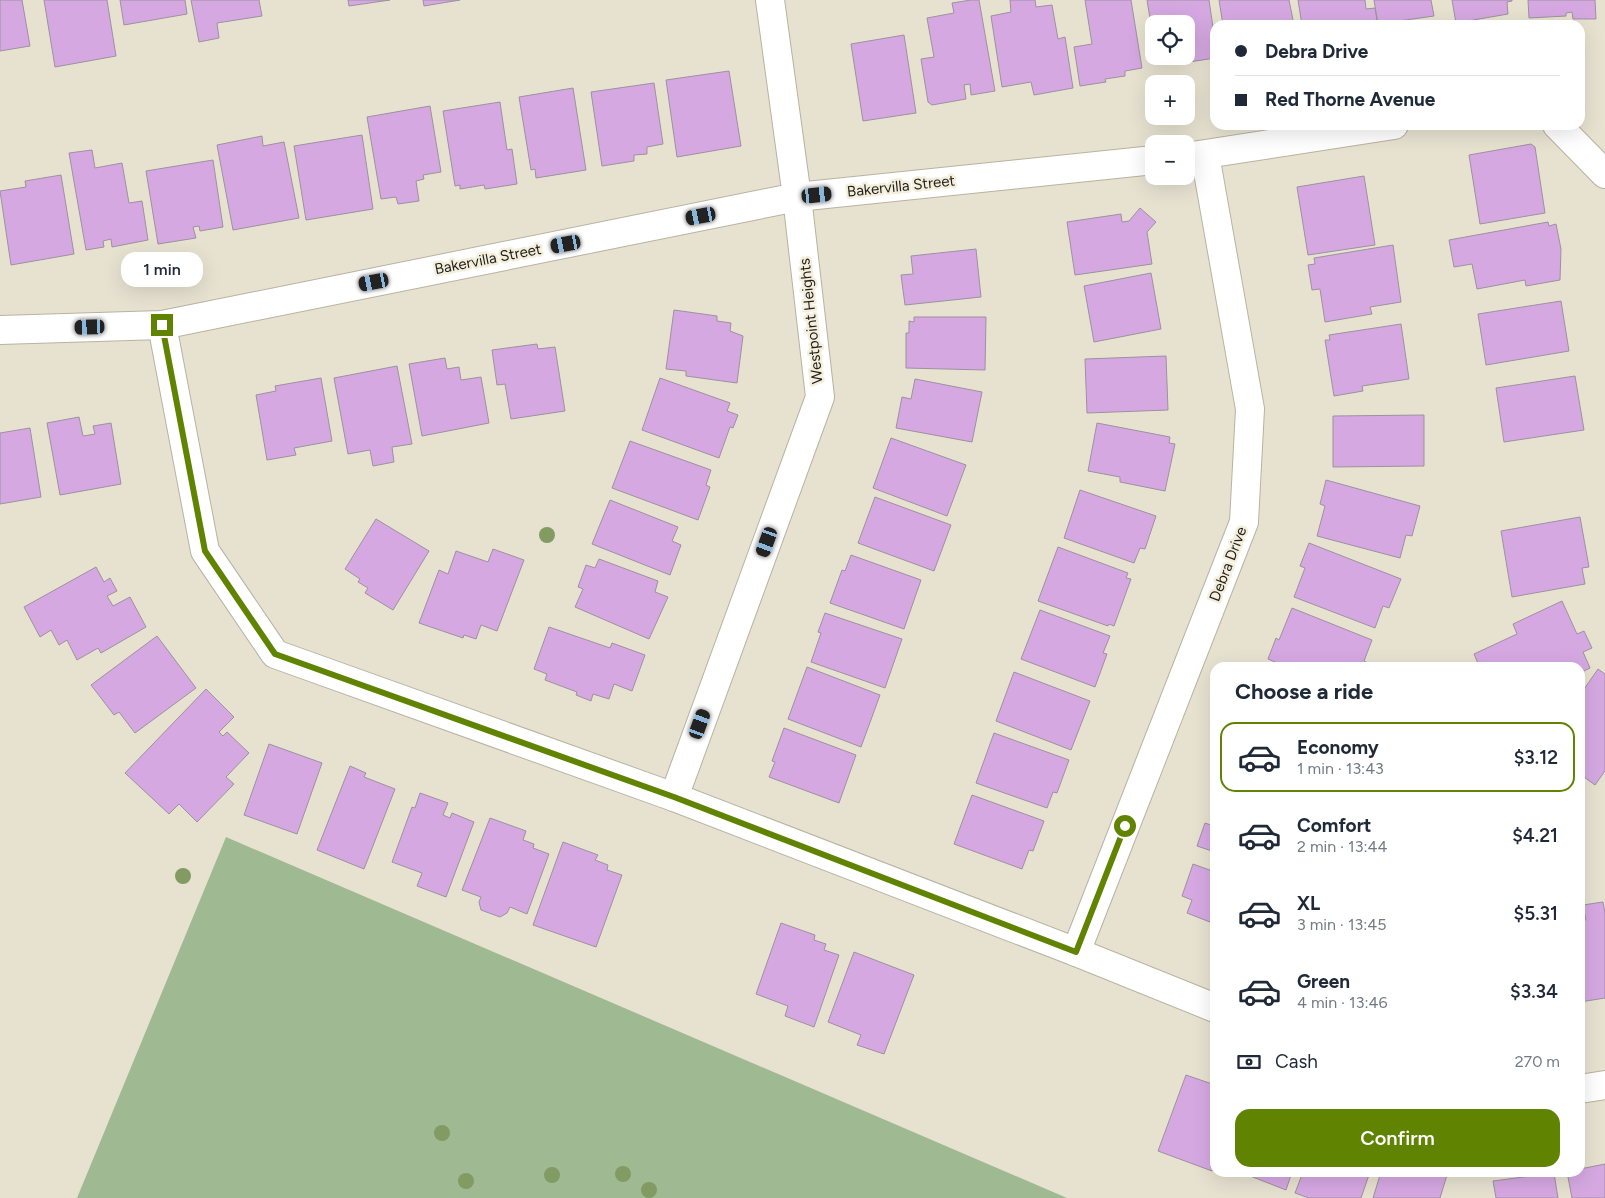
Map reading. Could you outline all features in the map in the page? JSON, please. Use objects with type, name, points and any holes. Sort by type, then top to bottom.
[{"type":"street","name":"Westpoint Heights","points":[[674,797],[820,397],[797,197],[770,0]]},
{"type":"street","points":[[1196,156],[1362,130]]},
{"type":"street","points":[[1562,130],[1605,174]]},
{"type":"street","name":"Debra Drive","points":[[1076,952],[1244,522],[1250,409],[1196,156]]},
{"type":"street","name":"Bakervilla Street","points":[[0,330],[162,325],[797,197],[1145,161]]},
{"type":"street","points":[[162,325],[205,551],[275,654],[674,797],[1076,952],[1210,1006]]},
{"type":"street","points":[[1585,1089],[1605,1085]]},
{"type":"green space","points":[[226,837],[1067,1198],[77,1198]]},
{"type":"building","points":[[0,0],[22,0],[30,46],[0,51]]},
{"type":"building","points":[[44,0],[107,0],[116,56],[55,67]]},
{"type":"building","points":[[120,0],[185,0],[187,14],[124,25]]},
{"type":"building","points":[[191,0],[259,0],[262,16],[217,23],[219,38],[199,42]]},
{"type":"building","points":[[348,0],[390,0],[349,6]]},
{"type":"building","points":[[423,0],[460,0],[424,6]]},
{"type":"building","points":[[979,0],[995,91],[971,95],[970,84],[964,85],[966,99],[932,105],[928,102],[921,59],[934,57],[927,18],[954,13],[952,3]]},
{"type":"building","points":[[1010,0],[1035,0],[1036,7],[1052,5],[1058,39],[1065,37],[1073,88],[1034,95],[1031,82],[1002,87],[991,16],[1011,12]]},
{"type":"building","points":[[1085,0],[1131,0],[1142,68],[1125,71],[1125,76],[1105,79],[1106,82],[1080,86],[1074,47],[1092,44]]},
{"type":"building","points":[[1147,0],[1209,0],[1212,20],[1210,20],[1210,59],[1195,61],[1195,15],[1149,15]]},
{"type":"building","points":[[1219,0],[1289,0],[1293,20],[1222,20]]},
{"type":"building","points":[[1298,0],[1365,0],[1366,9],[1375,8],[1377,20],[1301,20]]},
{"type":"building","points":[[1374,0],[1431,0],[1434,16],[1406,20],[1377,20]]},
{"type":"building","points":[[1452,0],[1512,0],[1507,2],[1508,14],[1473,20],[1455,20]]},
{"type":"building","points":[[1528,0],[1595,0],[1596,19],[1573,19],[1572,12],[1566,13],[1566,16],[1529,18]]},
{"type":"building","points":[[904,35],[916,113],[863,121],[851,44]]},
{"type":"building","points":[[729,71],[741,146],[677,157],[666,80]]},
{"type":"building","points":[[654,83],[663,144],[647,147],[647,154],[634,155],[634,161],[602,166],[591,92]]},
{"type":"building","points":[[573,88],[586,170],[536,178],[535,169],[531,170],[519,97]]},
{"type":"building","points":[[500,102],[507,150],[512,149],[517,184],[485,189],[484,185],[460,189],[460,185],[455,186],[443,111]]},
{"type":"building","points":[[430,106],[441,172],[423,175],[424,179],[416,181],[419,201],[398,204],[396,197],[381,199],[367,117]]},
{"type":"building","points":[[362,135],[373,209],[306,220],[294,146]]},
{"type":"building","points":[[262,136],[263,146],[284,142],[299,218],[233,230],[217,145]]},
{"type":"building","points":[[1531,144],[1535,147],[1545,213],[1480,224],[1469,155]]},
{"type":"building","points":[[92,150],[95,168],[122,163],[129,203],[142,201],[148,240],[112,247],[111,239],[103,241],[104,247],[86,250],[69,153]]},
{"type":"building","points":[[213,160],[223,227],[200,231],[199,226],[193,227],[196,238],[158,244],[146,171]]},
{"type":"building","points":[[61,175],[74,254],[11,265],[0,191],[26,187],[25,181]]},
{"type":"building","points":[[1364,176],[1375,245],[1308,255],[1297,187]]},
{"type":"building","points":[[1140,208],[1156,222],[1147,232],[1152,264],[1075,275],[1067,222],[1121,214],[1122,222],[1129,221]]},
{"type":"building","points":[[1548,222],[1549,226],[1556,224],[1561,249],[1560,280],[1526,286],[1525,280],[1477,289],[1472,264],[1454,267],[1449,240]]},
{"type":"building","points":[[1393,245],[1401,302],[1370,307],[1372,314],[1325,322],[1320,289],[1312,290],[1308,265],[1315,264],[1314,258]]},
{"type":"building","points":[[976,249],[981,297],[905,305],[901,275],[913,274],[911,256]]},
{"type":"building","points":[[1151,273],[1161,329],[1094,342],[1084,286]]},
{"type":"building","points":[[1561,301],[1569,351],[1486,365],[1478,314]]},
{"type":"building","points":[[674,310],[717,316],[717,321],[731,323],[730,331],[743,336],[737,383],[686,376],[686,371],[666,369]]},
{"type":"building","points":[[914,317],[986,317],[985,370],[906,368],[906,333],[909,333],[909,321],[914,322]]},
{"type":"building","points":[[1401,324],[1409,379],[1362,386],[1363,391],[1334,396],[1325,340],[1330,340],[1329,335]]},
{"type":"building","points":[[537,344],[538,349],[555,347],[565,411],[511,419],[505,384],[497,385],[492,350]]},
{"type":"building","points":[[1166,356],[1168,410],[1087,413],[1085,359]]},
{"type":"building","points":[[445,358],[447,369],[459,367],[461,380],[481,377],[489,423],[422,436],[409,364]]},
{"type":"building","points":[[397,366],[412,444],[392,447],[394,462],[373,466],[370,450],[348,454],[334,378]]},
{"type":"building","points":[[1575,376],[1584,430],[1504,442],[1496,388]]},
{"type":"building","points":[[321,378],[332,441],[294,448],[296,455],[267,460],[256,395],[276,391],[275,386]]},
{"type":"building","points":[[660,378],[730,403],[727,411],[738,415],[733,428],[730,427],[719,458],[642,430]]},
{"type":"building","points":[[915,379],[982,392],[972,442],[896,428],[902,397],[911,399]]},
{"type":"building","points":[[1424,415],[1424,466],[1333,467],[1333,416]]},
{"type":"building","points":[[79,417],[83,436],[95,434],[93,426],[111,423],[121,484],[60,495],[47,423]]},
{"type":"building","points":[[1097,423],[1170,437],[1169,443],[1175,444],[1165,491],[1120,482],[1120,477],[1088,471]]},
{"type":"building","points":[[30,428],[41,497],[0,504],[0,433]]},
{"type":"building","points":[[891,438],[966,465],[947,516],[873,488]]},
{"type":"building","points":[[630,441],[711,470],[706,485],[710,487],[698,520],[612,488]]},
{"type":"building","points":[[1326,480],[1420,506],[1412,536],[1406,535],[1400,558],[1317,536],[1325,506],[1320,504]]},
{"type":"building","points":[[1080,490],[1156,516],[1145,549],[1140,548],[1134,563],[1064,538]]},
{"type":"building","points":[[875,497],[951,525],[934,571],[858,543]]},
{"type":"building","points":[[610,500],[678,527],[672,541],[681,545],[670,575],[592,544]]},
{"type":"building","points":[[1580,517],[1589,567],[1582,568],[1585,584],[1512,597],[1501,531]]},
{"type":"building","points":[[376,519],[429,551],[393,610],[365,593],[368,588],[358,582],[360,579],[345,569]]},
{"type":"building","points":[[1309,543],[1401,579],[1389,608],[1383,606],[1375,628],[1294,597],[1305,568],[1300,566]]},
{"type":"building","points":[[1058,547],[1128,573],[1126,578],[1131,579],[1114,626],[1109,624],[1108,626],[1038,601]]},
{"type":"building","points":[[493,549],[524,560],[497,631],[481,625],[476,639],[464,635],[463,638],[419,623],[439,570],[448,574],[456,551],[488,562]]},
{"type":"building","points":[[851,555],[921,580],[904,629],[830,603],[842,570],[845,571]]},
{"type":"building","points":[[599,559],[658,581],[655,592],[668,597],[649,639],[575,607],[583,589],[578,587],[586,565],[595,568]]},
{"type":"building","points":[[96,567],[104,582],[110,578],[117,591],[107,596],[113,606],[130,597],[146,627],[101,653],[98,648],[77,660],[67,640],[59,645],[51,630],[40,637],[24,607]]},
{"type":"building","points":[[1562,601],[1577,634],[1584,631],[1592,648],[1583,652],[1590,668],[1585,670],[1585,662],[1477,662],[1474,654],[1517,634],[1513,624]]},
{"type":"building","points":[[1292,608],[1372,640],[1364,661],[1366,662],[1275,662],[1268,659],[1276,638],[1279,640]]},
{"type":"building","points":[[1040,610],[1110,636],[1103,653],[1107,654],[1095,687],[1021,659]]},
{"type":"building","points":[[825,613],[902,639],[885,688],[811,662],[821,633],[818,632]]},
{"type":"building","points":[[549,627],[610,648],[612,643],[645,655],[632,691],[614,684],[609,699],[593,694],[591,701],[576,695],[577,692],[545,680],[547,674],[534,669]]},
{"type":"building","points":[[157,636],[196,688],[135,733],[119,712],[114,715],[91,685]]},
{"type":"building","points":[[807,667],[880,695],[861,747],[788,719]]},
{"type":"building","points":[[1598,669],[1605,674],[1605,771],[1595,785],[1585,778],[1585,688]]},
{"type":"building","points":[[1014,672],[1090,701],[1071,750],[996,721]]},
{"type":"building","points":[[206,689],[234,717],[219,732],[223,736],[227,732],[249,753],[226,777],[234,784],[197,822],[179,804],[169,814],[125,773]]},
{"type":"building","points":[[784,728],[856,755],[839,803],[769,777],[775,762],[772,761]]},
{"type":"building","points":[[994,733],[1069,760],[1057,793],[1053,792],[1047,808],[976,783]]},
{"type":"building","points":[[269,744],[322,763],[297,834],[244,815]]},
{"type":"building","points":[[350,766],[366,773],[364,777],[395,789],[364,869],[317,850]]},
{"type":"building","points":[[420,793],[448,803],[443,815],[450,818],[452,813],[474,822],[446,897],[417,886],[422,873],[392,862],[412,807],[415,808]]},
{"type":"building","points":[[972,795],[1044,821],[1033,851],[1029,850],[1022,869],[954,844]]},
{"type":"building","points":[[490,818],[526,831],[523,840],[534,844],[533,848],[549,854],[527,914],[510,907],[507,913],[500,917],[481,910],[479,902],[481,897],[462,890]]},
{"type":"building","points":[[1205,823],[1210,825],[1210,850],[1197,846]]},
{"type":"building","points":[[563,842],[598,855],[595,860],[608,865],[607,870],[622,875],[596,947],[533,925]]},
{"type":"building","points":[[1193,864],[1210,870],[1210,922],[1187,913],[1192,900],[1182,896]]},
{"type":"building","points":[[1603,902],[1605,913],[1605,998],[1585,1001],[1586,920],[1585,905]]},
{"type":"building","points":[[781,923],[815,935],[814,940],[826,944],[824,950],[839,955],[814,1027],[785,1016],[788,1006],[756,994]]},
{"type":"building","points":[[854,952],[914,975],[884,1054],[857,1045],[861,1035],[828,1022]]},
{"type":"building","points":[[1186,1075],[1210,1083],[1210,1170],[1158,1151]]},
{"type":"building","points":[[1605,1164],[1605,1198],[1572,1198],[1568,1177],[1585,1177],[1585,1168]]},
{"type":"building","points":[[1253,1177],[1290,1177],[1286,1190]]},
{"type":"building","points":[[1301,1177],[1368,1177],[1361,1198],[1309,1198],[1295,1193]]},
{"type":"building","points":[[1379,1177],[1446,1177],[1440,1198],[1373,1198]]},
{"type":"building","points":[[1524,1177],[1555,1177],[1558,1198],[1496,1198],[1493,1181]]},
{"type":"route","points":[[162,325],[205,551],[275,654],[674,797],[1076,952],[1125,826]]}]
